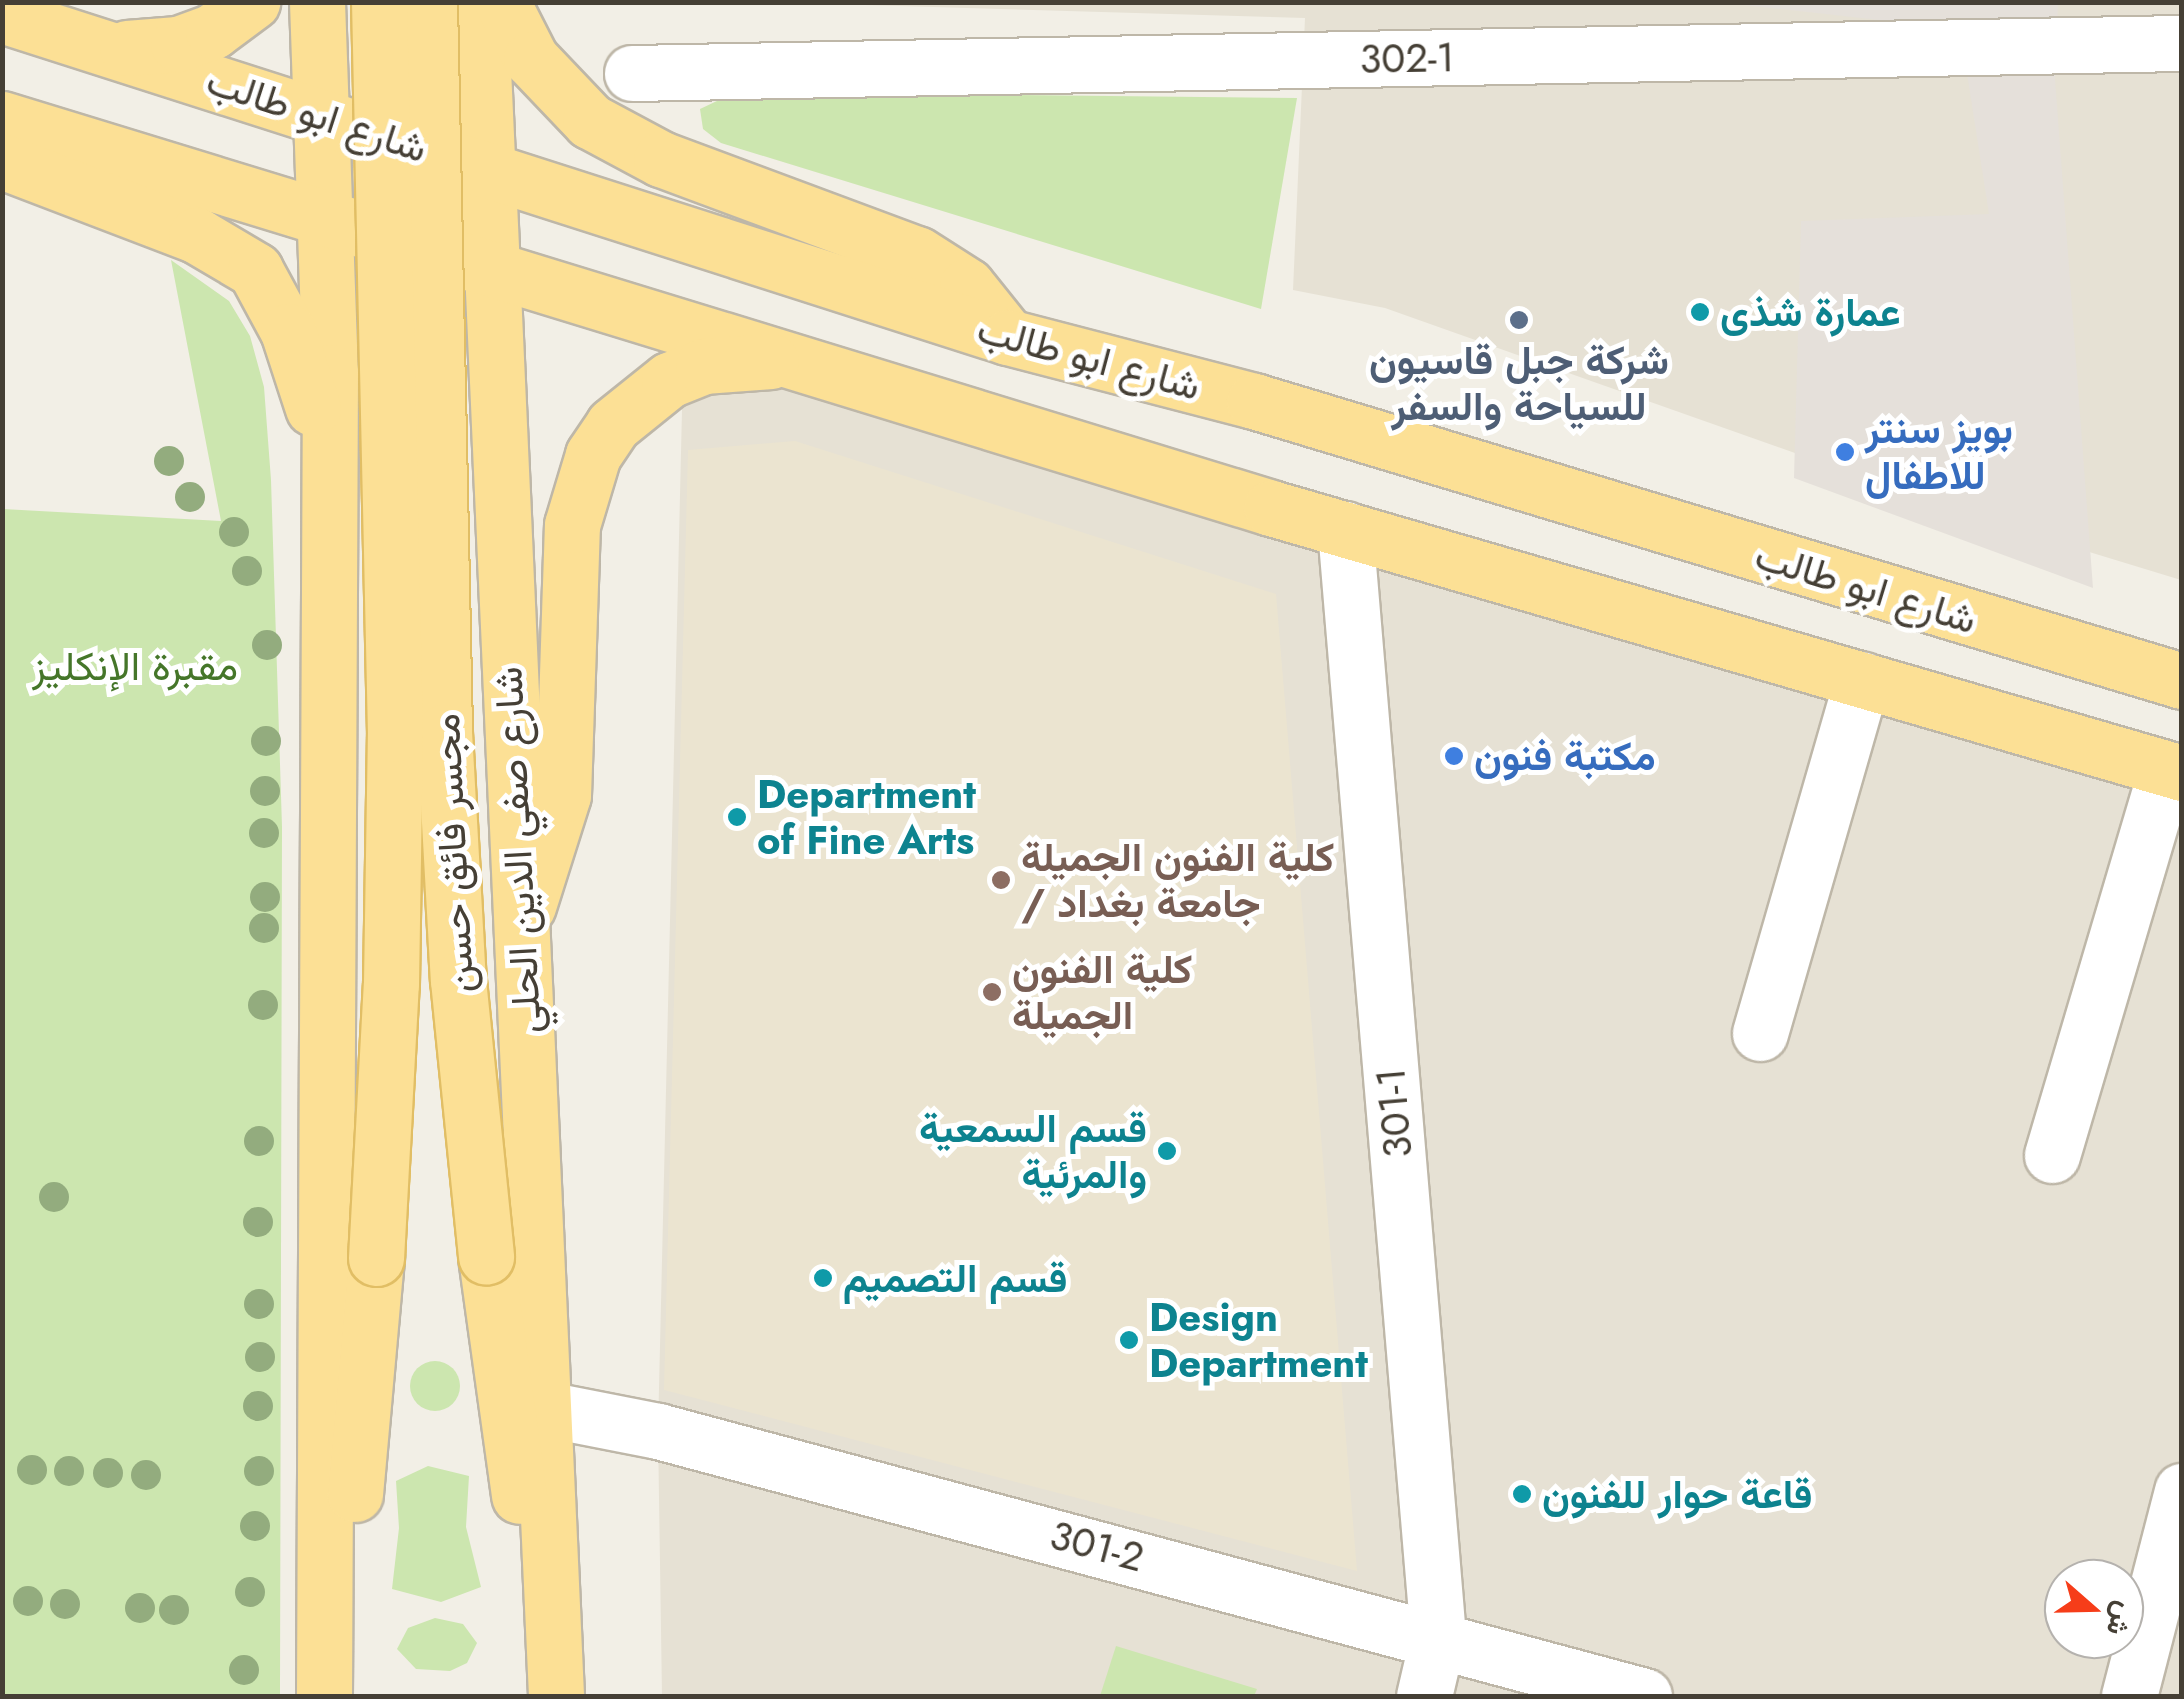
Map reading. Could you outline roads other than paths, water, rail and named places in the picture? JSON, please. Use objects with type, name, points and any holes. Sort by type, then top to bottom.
[{"type":"main road","points":[[105,46],[178,44],[213,31],[252,2]]},
{"type":"main road","points":[[317,2],[330,372],[326,1696]]},
{"type":"main road","points":[[325,2],[354,34],[396,46],[438,37],[472,2]]},
{"type":"main road","name":"مجسر فائق حسن","points":[[326,1696],[376,1258],[391,984],[395,734],[379,2]]},
{"type":"main road","name":"مجسر فائق حسن","points":[[429,2],[444,732],[458,980],[486,1257],[554,1696]]},
{"type":"main road","name":"شارع صفي الدين الحلي","points":[[480,2],[493,386],[546,1409],[554,1696]]},
{"type":"main road","points":[[502,2],[531,59],[590,121],[661,159],[917,254],[968,286],[1008,336]]},
{"type":"main road","name":"شارع ابو طالب","points":[[2,15],[1008,336],[1254,402],[2182,681]]},
{"type":"main road","points":[[2,119],[490,264],[1345,529],[2174,771]]},
{"type":"main road","points":[[2,161],[196,235],[255,270],[288,332],[329,472]]},
{"type":"main road","points":[[330,372],[365,330],[418,316],[467,338],[493,386]]},
{"type":"main road","points":[[521,923],[551,850],[564,795],[572,525],[593,456],[613,425],[669,380],[739,360],[805,363]]},
{"type":"street","name":"302-1","points":[[632,73],[2182,43]]},
{"type":"street","name":"301-1","points":[[1345,529],[1438,1636],[1424,1696]]},
{"type":"street","points":[[1760,1033],[1862,680]]},
{"type":"street","points":[[2052,1156],[2174,771]]},
{"type":"street","name":"301-2","points":[[546,1409],[658,1432],[1438,1636],[1644,1696]]},
{"type":"street","points":[[2129,1696],[2182,1491]]},
{"type":"place","name":"عمارة شذى","points":[[1700,312]]},
{"type":"place","name":"شركة جبل قاسيون للسياحة والسفر","points":[[1519,320]]},
{"type":"place","name":"بويز سنتر للاطفال","points":[[1845,452]]},
{"type":"place","name":"مكتبة فنون","points":[[1454,756]]},
{"type":"place","name":"Department of Fine Arts","points":[[737,817]]},
{"type":"place","name":"كلية الفنون الجميلة / جامعة بغداد","points":[[1001,880]]},
{"type":"place","name":"كلية الفنون الجميلة","points":[[992,992]]},
{"type":"place","name":"قسم السمعية والمرئية","points":[[1167,1151]]},
{"type":"place","name":"قسم التصميم","points":[[823,1278]]},
{"type":"place","name":"Design Department","points":[[1129,1340]]},
{"type":"place","name":"قاعة حوار للفنون","points":[[1522,1494]]},
{"type":"park label","name":"مقبرة الإنكليز","points":[[135,666]]}]
